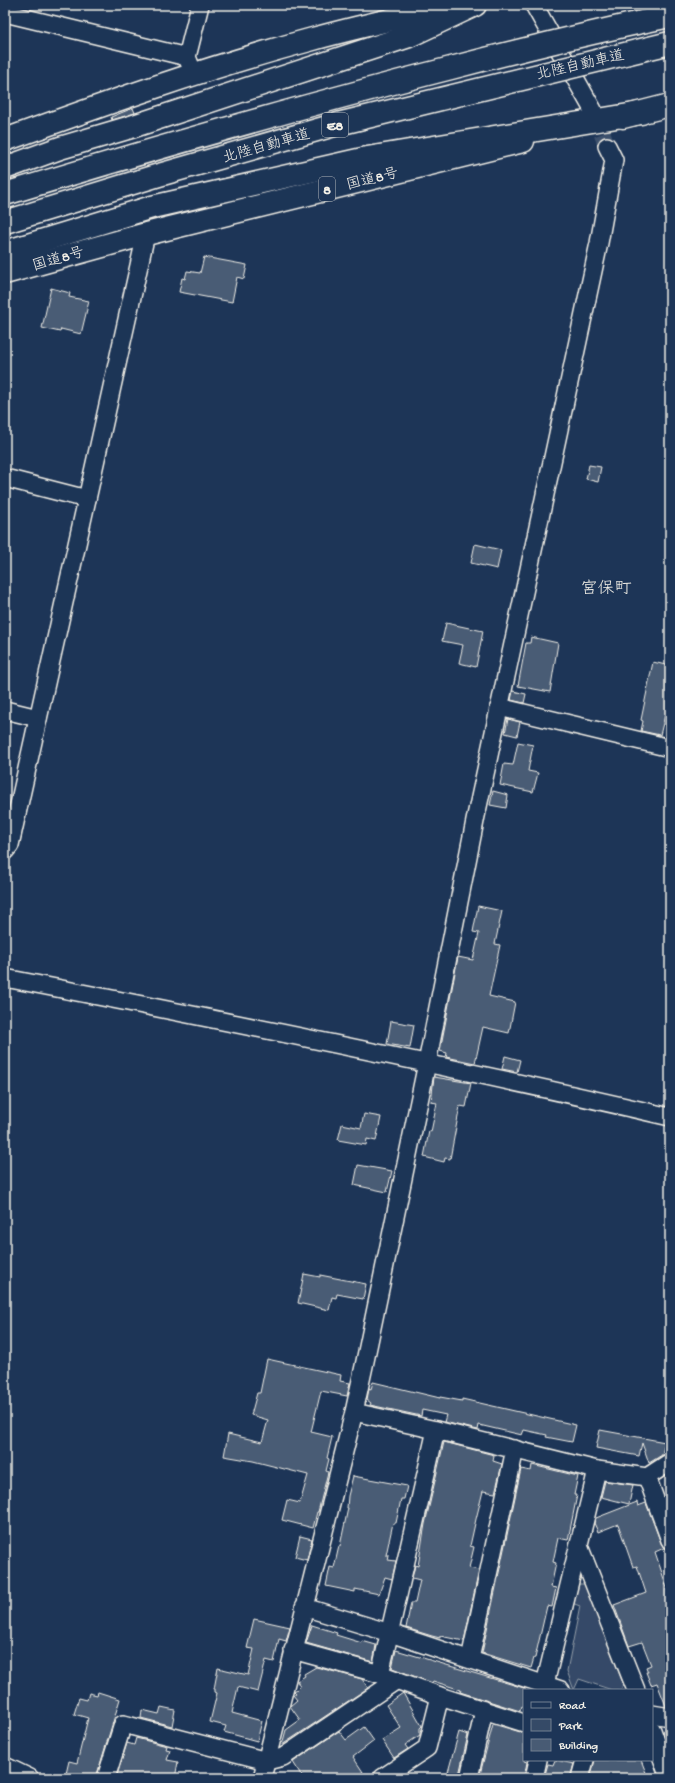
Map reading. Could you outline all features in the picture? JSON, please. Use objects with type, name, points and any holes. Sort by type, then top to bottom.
[{"type":"highway","points":[[5,140],[135,93],[191,66],[313,39],[454,5]]},
{"type":"highway","points":[[5,168],[60,148],[131,127],[409,36],[475,5]]},
{"type":"highway","name":"北陸自動車道","points":[[5,194],[154,148],[328,99],[500,56],[670,16]]},
{"type":"highway","name":"北陸自動車道","points":[[5,222],[338,124],[670,42]]},
{"type":"highway","points":[[5,252],[152,207],[367,158],[654,109]]},
{"type":"highway","name":"国道8号","points":[[5,273],[146,234],[654,109]]},
{"type":"street","points":[[5,13],[191,66],[200,5]]},
{"type":"street","points":[[534,5],[593,110]]},
{"type":"street","points":[[262,1778],[354,1412],[499,707],[599,243],[614,160],[607,146]]},
{"type":"street","points":[[7,847],[38,718],[146,234]]},
{"type":"street","points":[[5,478],[87,499]]},
{"type":"street","points":[[499,707],[670,748]]},
{"type":"street","points":[[5,710],[38,718]]},
{"type":"street","points":[[5,978],[201,1016],[520,1082],[670,1117]]},
{"type":"street","points":[[354,1412],[436,1430],[598,1470],[647,1477],[670,1462]]},
{"type":"street","points":[[380,1674],[436,1430]]},
{"type":"street","points":[[470,1659],[514,1449]]},
{"type":"street","points":[[545,1684],[598,1470]]},
{"type":"street","points":[[647,1477],[670,1540]]},
{"type":"street","points":[[579,1546],[636,1689]]},
{"type":"street","points":[[304,1607],[390,1633],[558,1689]]},
{"type":"street","points":[[293,1650],[380,1674],[440,1696],[523,1723]]},
{"type":"street","points":[[106,1778],[123,1724],[266,1761],[283,1757],[397,1680]]},
{"type":"street","points":[[382,1778],[426,1748],[440,1696]]},
{"type":"street","points":[[469,1778],[484,1710]]},
{"type":"street","points":[[653,1714],[670,1717]]},
{"type":"street","points":[[653,1733],[669,1778]]},
{"type":"street","points":[[534,1778],[538,1761]]},
{"type":"street","points":[[580,1778],[585,1761]]},
{"type":"street","points":[[7,1767],[30,1778]]},
{"type":"green space","points":[[579,1584],[585,1584],[624,1686],[620,1689],[609,1689],[579,1679],[574,1689],[567,1671],[580,1606],[572,1603]]},
{"type":"building","points":[[133,108],[135,113],[112,120],[111,117]]},
{"type":"building","points":[[204,257],[247,265],[244,279],[237,277],[232,302],[179,292],[182,278],[185,279],[187,271],[200,273]]},
{"type":"building","points":[[51,288],[70,293],[69,297],[89,301],[81,334],[61,329],[60,332],[42,328]]},
{"type":"building","points":[[589,465],[601,467],[598,482],[586,479]]},
{"type":"building","points":[[475,544],[501,550],[497,569],[471,563]]},
{"type":"building","points":[[446,623],[483,631],[476,667],[459,663],[463,645],[442,641]]},
{"type":"building","points":[[531,637],[558,643],[550,692],[518,686],[526,643],[530,643]]},
{"type":"building","points":[[653,662],[670,666],[670,703],[660,735],[641,731],[643,721],[641,720]]},
{"type":"building","points":[[513,691],[526,694],[524,703],[511,700]]},
{"type":"building","points":[[508,719],[520,722],[517,736],[505,733]]},
{"type":"building","points":[[518,742],[533,745],[528,771],[538,773],[533,792],[500,785],[504,764],[513,765]]},
{"type":"building","points":[[493,791],[508,795],[506,808],[490,805]]},
{"type":"building","points":[[478,906],[502,911],[495,944],[500,945],[489,996],[515,1002],[509,1033],[483,1027],[475,1063],[446,1057],[447,1053],[440,1051],[458,957],[473,960],[479,933],[473,932]]},
{"type":"building","points":[[391,1021],[414,1025],[410,1048],[387,1044]]},
{"type":"building","points":[[505,1056],[520,1060],[517,1072],[502,1069]]},
{"type":"building","points":[[434,1077],[471,1083],[466,1107],[460,1106],[450,1159],[445,1158],[444,1162],[424,1157],[429,1131],[431,1132],[437,1103],[431,1102]]},
{"type":"building","points":[[364,1114],[381,1117],[376,1141],[367,1139],[366,1145],[338,1140],[342,1124],[361,1128]]},
{"type":"building","points":[[358,1165],[392,1171],[387,1192],[354,1185]]},
{"type":"building","points":[[304,1274],[320,1277],[320,1275],[366,1284],[363,1299],[337,1294],[336,1298],[332,1297],[329,1310],[298,1303]]},
{"type":"building","points":[[267,1359],[341,1375],[340,1381],[350,1383],[347,1396],[321,1391],[311,1432],[332,1437],[327,1458],[329,1459],[326,1471],[328,1472],[313,1528],[282,1520],[287,1500],[300,1503],[308,1475],[253,1461],[224,1456],[228,1434],[262,1442],[268,1420],[251,1415],[257,1393],[260,1393]]},
{"type":"building","points":[[373,1382],[440,1398],[462,1401],[462,1399],[576,1425],[572,1442],[546,1437],[547,1435],[524,1430],[522,1435],[479,1425],[478,1430],[444,1422],[446,1415],[422,1410],[421,1416],[370,1405],[371,1403],[367,1400],[369,1388],[371,1389]]},
{"type":"building","points":[[600,1430],[665,1442],[662,1455],[649,1463],[642,1443],[639,1456],[596,1448]]},
{"type":"building","points":[[444,1442],[494,1455],[493,1461],[502,1464],[495,1493],[483,1491],[470,1546],[474,1547],[469,1568],[479,1570],[464,1641],[440,1636],[440,1638],[406,1628],[411,1603],[415,1603],[420,1580],[412,1578],[415,1565],[418,1566],[425,1524]]},
{"type":"building","points":[[532,1465],[578,1476],[574,1495],[577,1495],[568,1540],[558,1538],[553,1562],[556,1563],[551,1587],[556,1588],[552,1607],[547,1606],[535,1658],[531,1668],[482,1653],[521,1469],[531,1471]]},
{"type":"building","points":[[353,1476],[407,1486],[404,1499],[401,1499],[396,1523],[393,1523],[386,1555],[389,1555],[388,1560],[396,1561],[392,1579],[385,1577],[379,1594],[355,1589],[355,1592],[326,1586],[330,1567],[334,1568],[340,1546],[348,1508],[348,1496]]},
{"type":"building","points":[[605,1481],[633,1485],[629,1504],[601,1497]]},
{"type":"building","points":[[637,1502],[638,1506],[646,1503],[664,1548],[655,1552],[670,1597],[670,1707],[666,1706],[657,1683],[651,1685],[646,1672],[648,1672],[646,1667],[651,1665],[642,1642],[629,1646],[614,1605],[646,1593],[637,1566],[633,1567],[618,1524],[598,1532],[594,1523],[596,1518]]},
{"type":"building","points":[[300,1536],[312,1539],[307,1560],[295,1557]]},
{"type":"building","points":[[254,1619],[290,1627],[286,1641],[279,1639],[274,1662],[266,1660],[258,1692],[238,1687],[232,1713],[262,1721],[257,1741],[224,1732],[226,1726],[210,1722],[217,1693],[214,1689],[218,1668],[248,1675],[254,1649],[247,1648]]},
{"type":"building","points":[[312,1625],[337,1633],[336,1635],[362,1643],[362,1641],[376,1645],[373,1662],[306,1643]]},
{"type":"building","points":[[396,1650],[524,1688],[523,1706],[520,1711],[460,1692],[461,1690],[433,1681],[432,1683],[392,1668]]},
{"type":"building","points":[[316,1667],[362,1679],[368,1688],[282,1745],[286,1730],[300,1720],[290,1706],[297,1700],[293,1695],[296,1693],[294,1691],[300,1687],[297,1681],[305,1676],[304,1674]]},
{"type":"building","points":[[98,1692],[120,1699],[96,1778],[65,1778],[69,1761],[77,1763],[88,1718],[74,1714],[79,1698],[87,1700],[89,1693],[97,1695]]},
{"type":"building","points":[[403,1693],[422,1726],[420,1728],[420,1735],[405,1745],[408,1749],[394,1758],[382,1740],[401,1728],[386,1705]]},
{"type":"building","points":[[161,1707],[175,1710],[172,1726],[141,1718],[142,1710],[159,1714]]},
{"type":"building","points":[[493,1724],[523,1733],[523,1761],[527,1762],[524,1778],[479,1778]]},
{"type":"building","points":[[364,1727],[374,1741],[353,1757],[363,1772],[353,1778],[303,1778],[293,1762],[339,1731],[346,1740]]},
{"type":"building","points":[[670,1728],[670,1751],[663,1731]]},
{"type":"building","points":[[459,1732],[468,1735],[459,1775],[448,1772]]},
{"type":"building","points":[[136,1738],[167,1746],[166,1749],[170,1750],[167,1760],[178,1762],[175,1778],[116,1778],[127,1743],[134,1745]]},
{"type":"building","points":[[555,1761],[574,1764],[570,1778],[544,1778],[548,1764],[553,1765]]},
{"type":"building","points":[[595,1761],[641,1761],[648,1778],[590,1778]]},
{"type":"tunnel","points":[[593,110],[607,146]]},
{"type":"district","name":"宮保町","points":[[606,587]]}]
